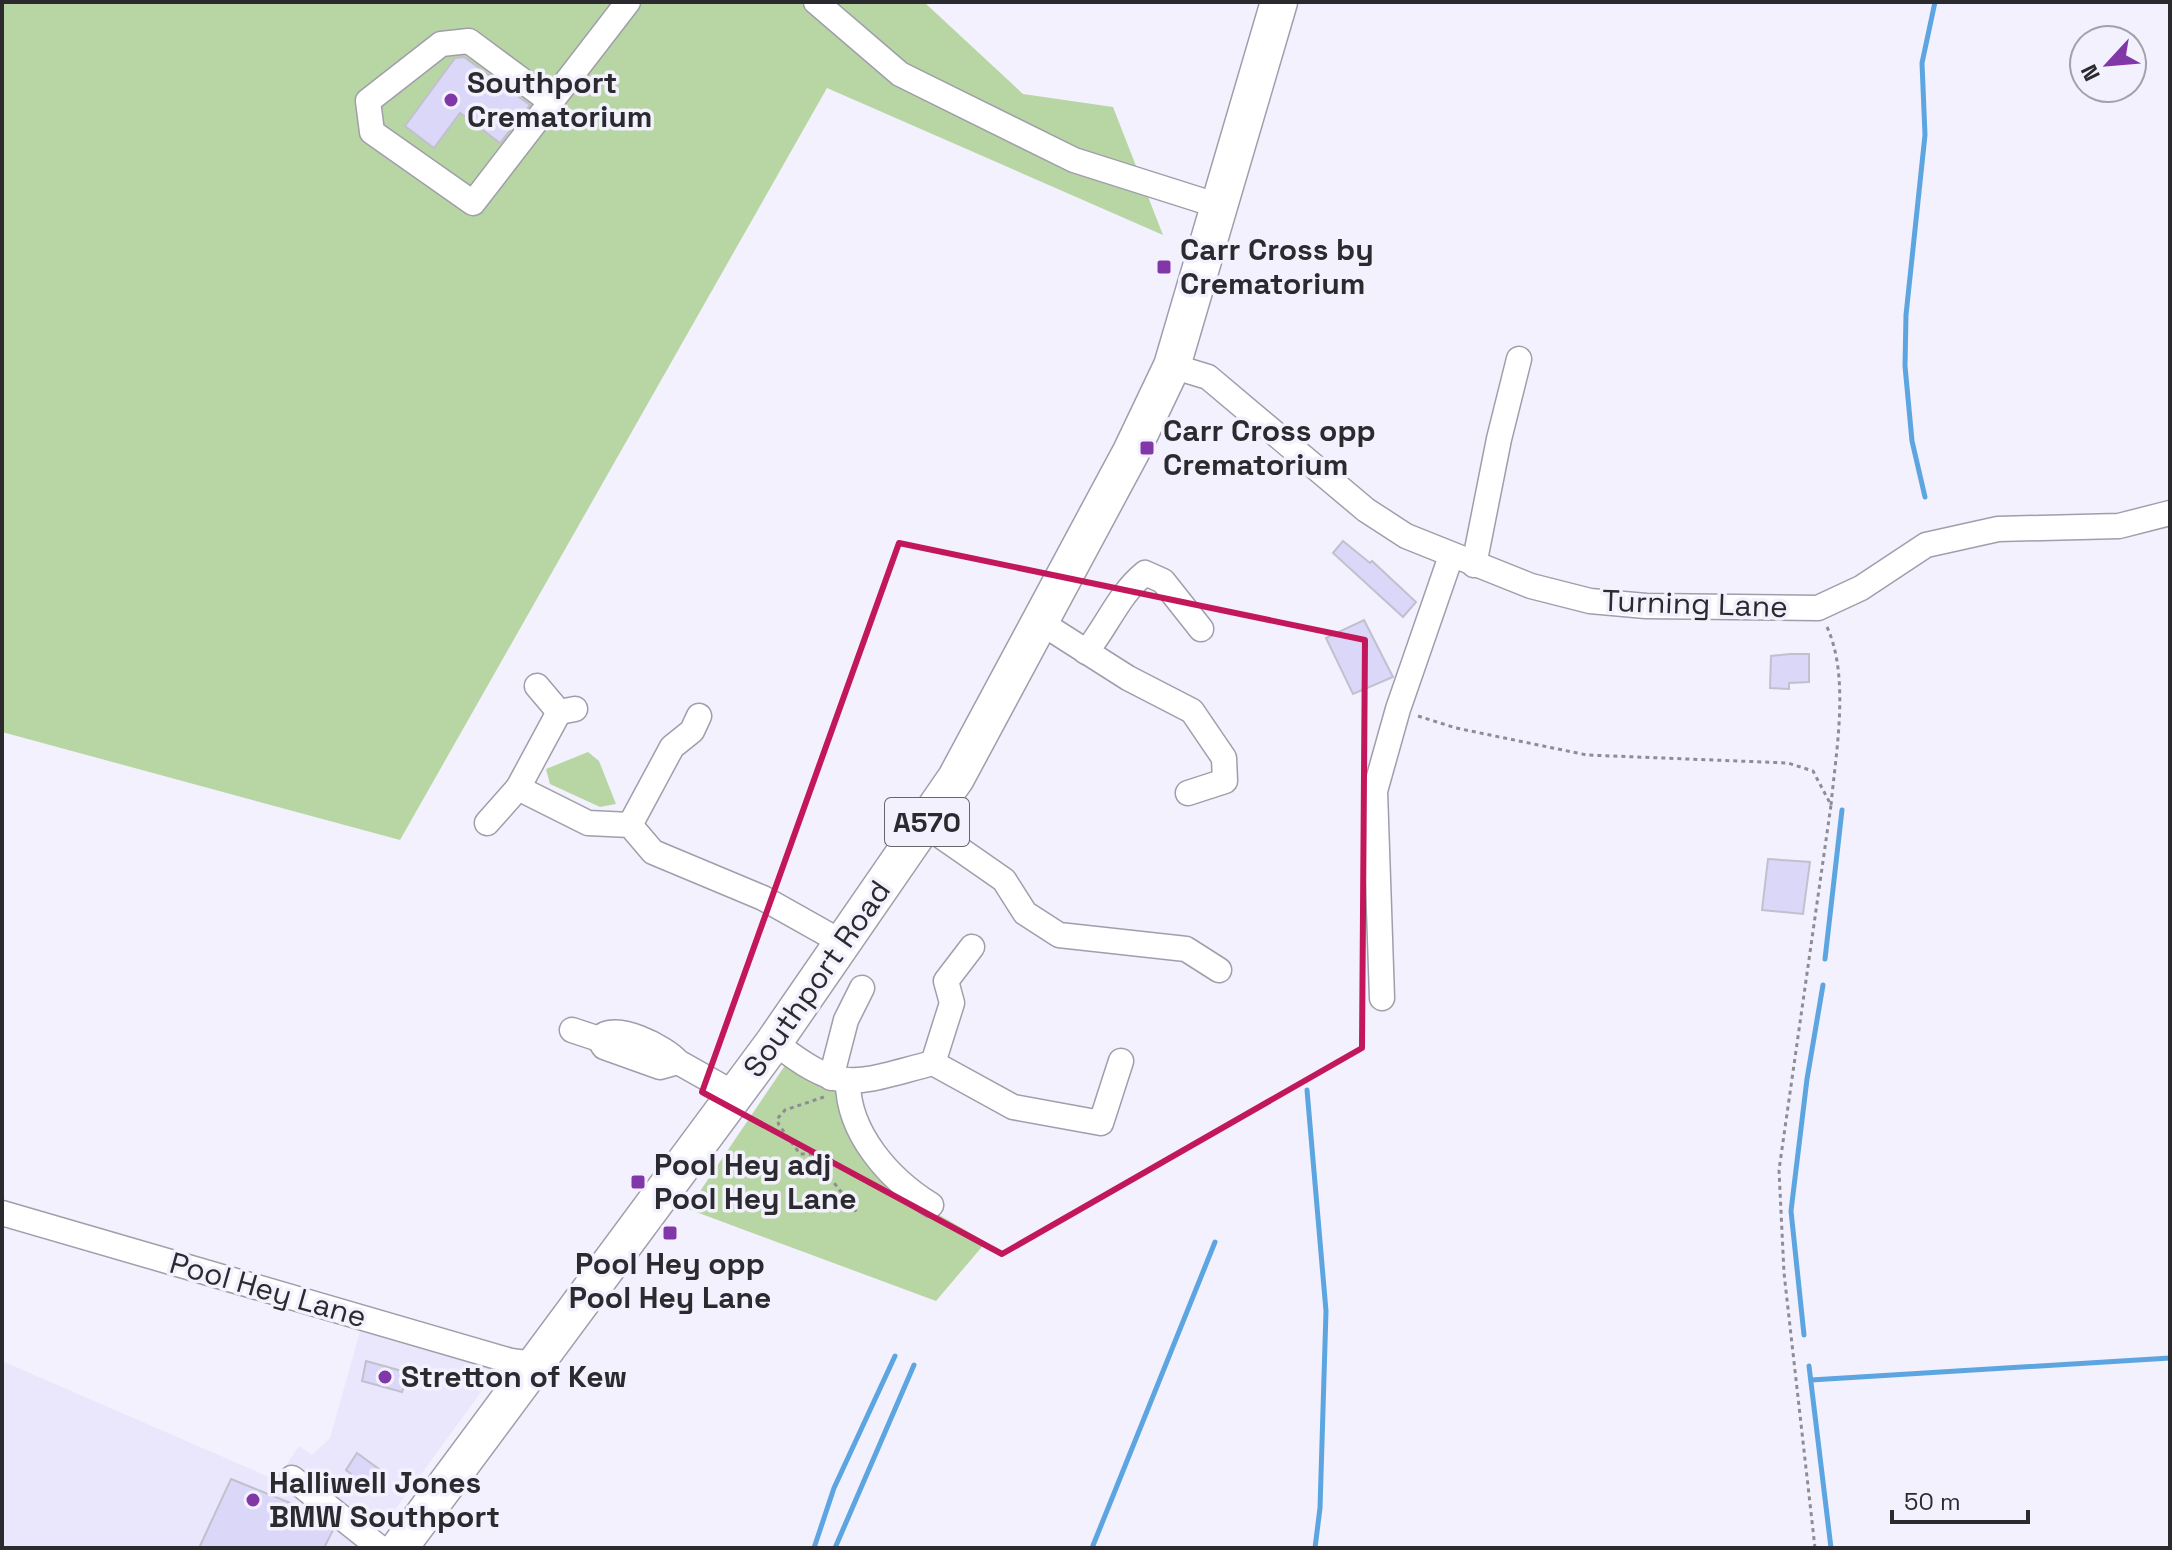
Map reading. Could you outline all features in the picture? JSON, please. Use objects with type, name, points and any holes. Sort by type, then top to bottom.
[{"type":"highway","name":"Southport Road","points":[[399,1548],[774,1042],[956,778],[1131,452],[1172,366],[1279,2]]},
{"type":"street","points":[[550,101],[469,41],[441,44],[368,101],[372,132],[473,203],[628,2]]},
{"type":"street","points":[[816,2],[900,74],[1074,160],[1219,206]]},
{"type":"street","points":[[1474,565],[1519,359]]},
{"type":"street","name":"Turning Lane","points":[[1172,366],[1208,377],[1366,510],[1406,536],[1531,586],[1590,601],[1646,606],[1818,608],[1861,588],[1926,545],[1998,529],[2119,526],[2170,513]]},
{"type":"street","points":[[1382,998],[1375,791],[1398,709],[1451,556]]},
{"type":"street","points":[[1086,652],[1107,626],[1128,587],[1145,573],[1193,601],[1201,629]]},
{"type":"street","points":[[1040,622],[1086,652],[1192,711],[1224,758],[1225,781],[1188,793]]},
{"type":"street","points":[[487,823],[518,788],[567,710],[537,686]]},
{"type":"street","points":[[630,825],[672,747],[692,731],[699,716]]},
{"type":"street","points":[[518,788],[588,823],[630,825],[653,852],[763,898],[843,943]]},
{"type":"street","points":[[925,825],[1004,880],[1025,913],[1059,935],[1186,949],[1219,970]]},
{"type":"street","points":[[933,1063],[952,1003],[946,981],[972,947]]},
{"type":"street","points":[[862,988],[846,1020],[840,1080],[856,1126],[887,1169],[913,1194],[931,1205]]},
{"type":"street","points":[[572,1030],[599,1039],[604,1047],[660,1067],[678,1062],[735,1094]]},
{"type":"street","points":[[774,1042],[813,1070],[840,1080],[933,1063],[1013,1107],[1101,1123],[1121,1061]]},
{"type":"street","name":"Pool Hey Lane","points":[[2,1213],[511,1361],[534,1364]]},
{"type":"street","points":[[292,1478],[380,1548]]},
{"type":"path","points":[[1815,1548],[1784,1273],[1779,1170],[1831,805],[1840,707],[1833,640],[1818,608]]},
{"type":"path","points":[[1398,709],[1456,728],[1587,755],[1788,763],[1813,771],[1831,805]]},
{"type":"path","points":[[840,1080],[825,1097],[785,1110],[777,1119],[800,1154],[812,1154],[858,1214]]},
{"type":"highlighted area","points":[[899,543],[1365,640],[1362,1048],[1002,1254],[702,1092]]},
{"type":"shaded area","points":[[361,1328],[498,1369],[367,1548],[2,1548],[2,1361],[276,1480],[299,1446],[312,1455],[330,1438]]},
{"type":"green space","points":[[2,2],[924,2],[1023,94],[1113,107],[1163,235],[827,88],[400,840],[2,732]]},
{"type":"green space","points":[[588,752],[599,761],[616,804],[600,807],[550,784],[546,769]]},
{"type":"green space","points":[[790,1058],[841,1084],[846,1099],[929,1209],[986,1242],[936,1301],[688,1209]]},
{"type":"building","name":"Southport Crematorium","points":[[464,57],[530,105],[500,143],[460,113],[434,148],[405,126],[455,58]]},
{"type":"building","points":[[1343,541],[1370,563],[1372,561],[1416,602],[1403,617],[1333,553]]},
{"type":"building","points":[[1364,620],[1393,677],[1353,694],[1326,638]]},
{"type":"building","points":[[1809,654],[1809,682],[1789,683],[1789,689],[1770,688],[1771,656]]},
{"type":"building","points":[[1768,859],[1810,862],[1803,914],[1762,910]]},
{"type":"building","name":"Stretton of Kew","points":[[366,1361],[409,1373],[402,1392],[362,1381]]},
{"type":"building","points":[[357,1453],[383,1472],[371,1490],[346,1470]]},
{"type":"building","name":"Halliwell Jones BMW Southport","points":[[231,1479],[308,1510],[333,1530],[324,1548],[199,1548]]},
{"type":"waterway","points":[[1925,497],[1912,441],[1905,366],[1906,315],[1925,135],[1922,63],[1935,2]]},
{"type":"waterway","points":[[1825,959],[1842,810]]},
{"type":"waterway","points":[[1804,1335],[1791,1211],[1807,1079],[1823,985]]},
{"type":"waterway","points":[[1307,1090],[1326,1311],[1320,1508],[1315,1548]]},
{"type":"waterway","points":[[1092,1548],[1215,1242]]},
{"type":"waterway","points":[[814,1548],[834,1488],[895,1356]]},
{"type":"waterway","points":[[1811,1380],[2170,1358]]},
{"type":"waterway","points":[[835,1548],[914,1365]]},
{"type":"waterway","points":[[1809,1366],[1831,1548]]},
{"type":"place","name":"Southport Crematorium","points":[[451,100]]},
{"type":"place","name":"Carr Cross by Crematorium","points":[[1164,267]]},
{"type":"place","name":"Carr Cross opp Crematorium","points":[[1147,448]]},
{"type":"place","name":"Pool Hey adj Pool Hey Lane","points":[[638,1182]]},
{"type":"place","name":"Pool Hey opp Pool Hey Lane","points":[[670,1233]]},
{"type":"place","name":"Stretton of Kew","points":[[385,1377]]},
{"type":"place","name":"Halliwell Jones BMW Southport","points":[[253,1500]]}]
